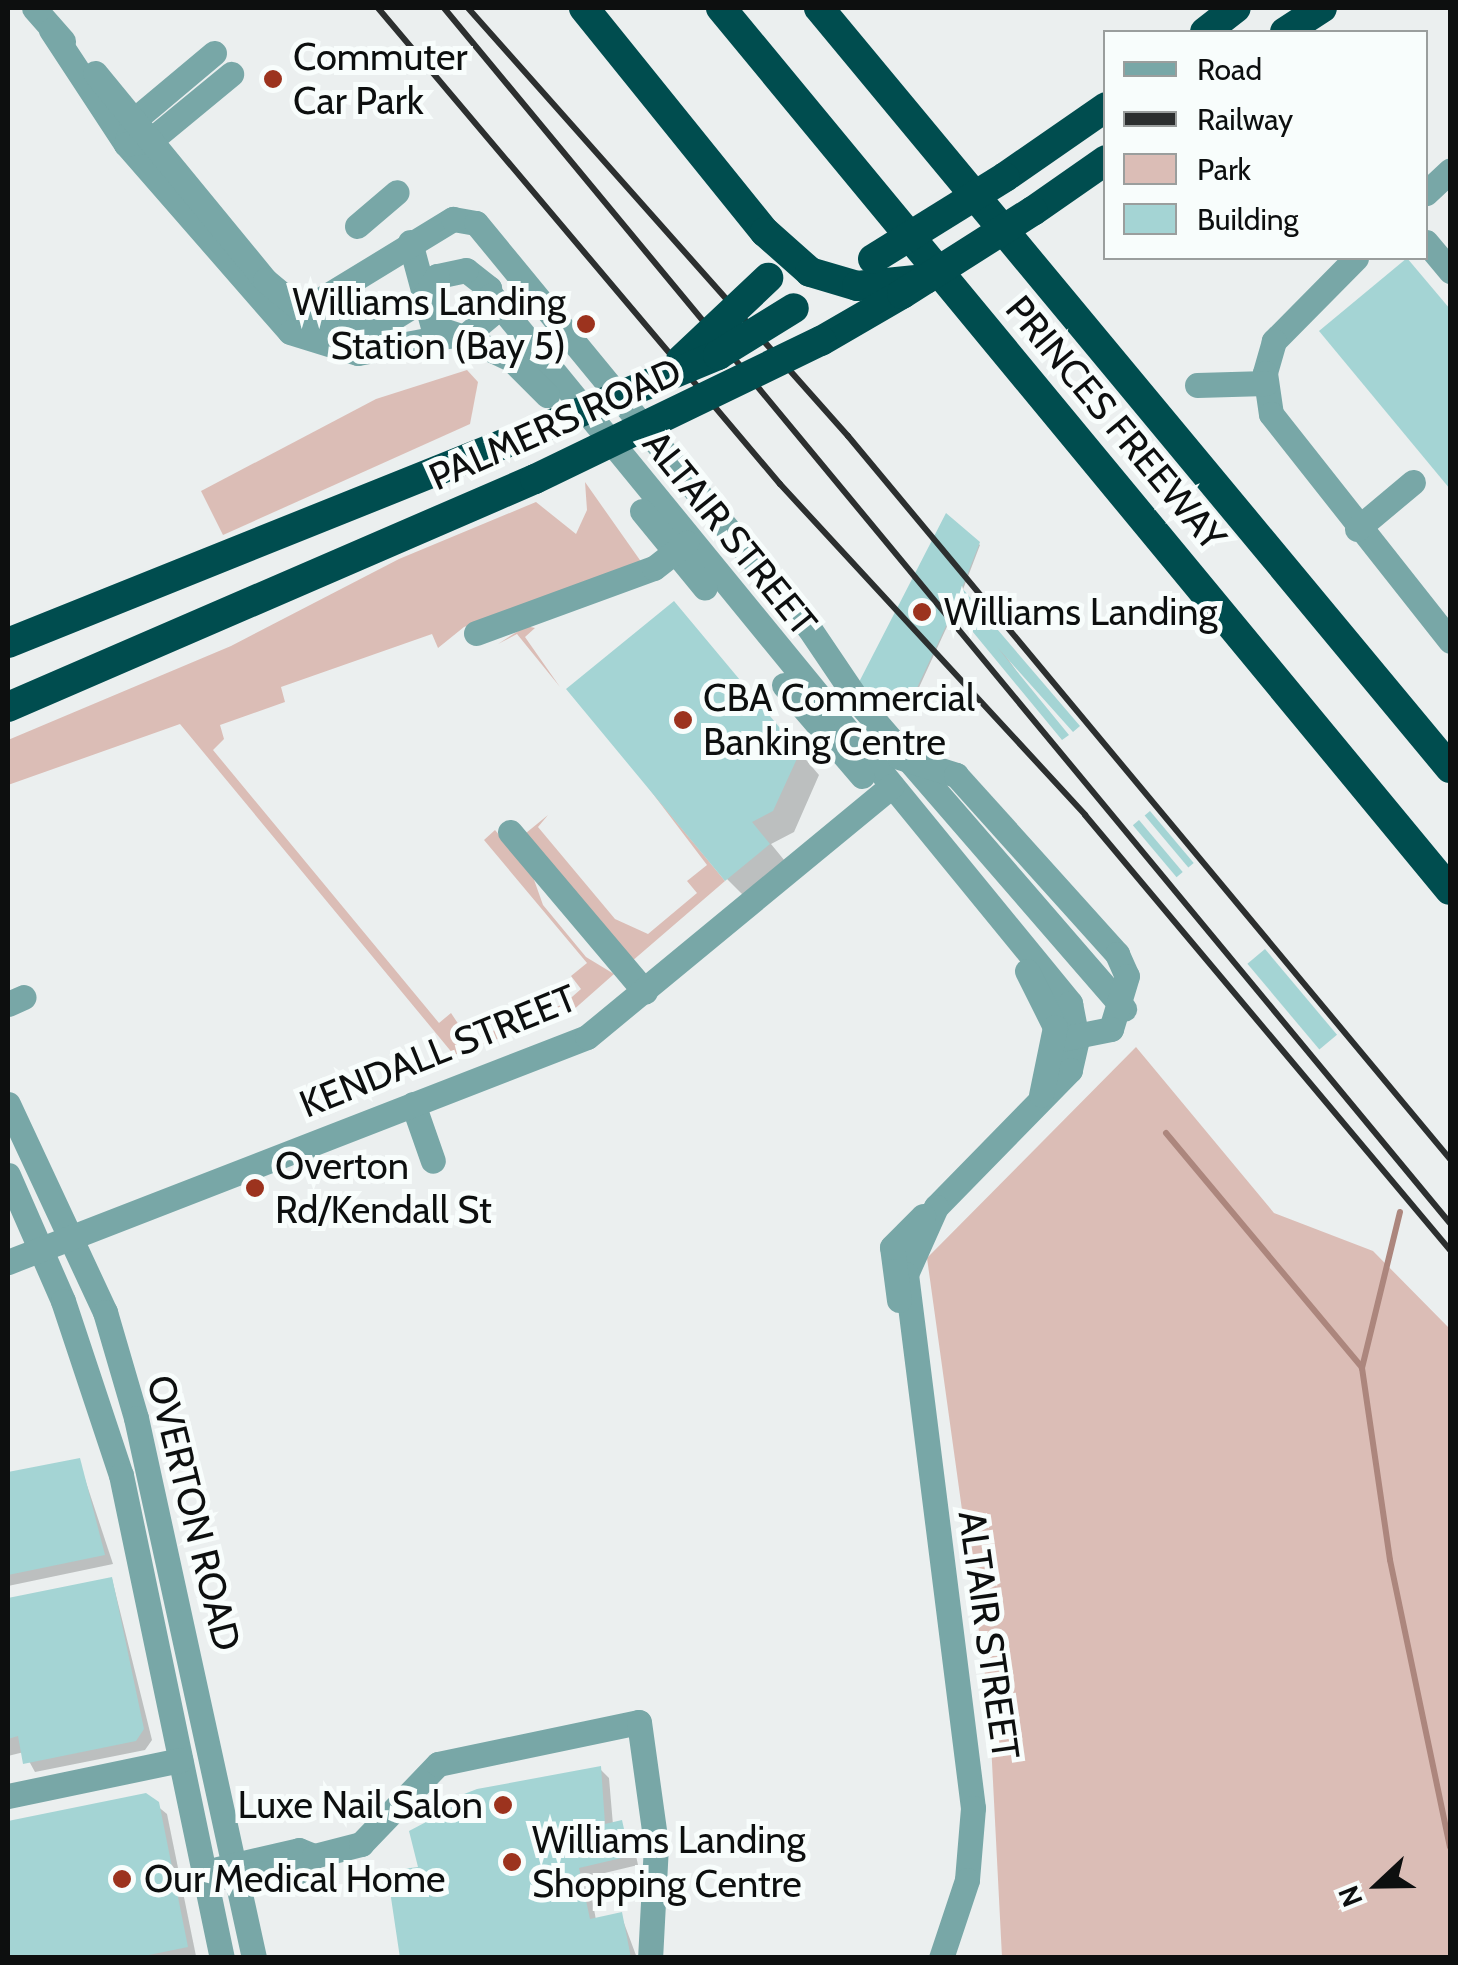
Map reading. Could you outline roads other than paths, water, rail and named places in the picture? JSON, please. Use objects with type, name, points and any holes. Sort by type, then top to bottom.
[{"type":"highway","points":[[584,8],[764,232],[832,282],[926,279]]},
{"type":"highway","name":"PRINCES FREEWAY","points":[[721,8],[1450,890]]},
{"type":"highway","name":"PRINCES FREEWAY","points":[[818,8],[1450,768]]},
{"type":"highway","points":[[1207,30],[1236,8]]},
{"type":"highway","points":[[1288,30],[1322,8]]},
{"type":"highway","name":"PALMERS ROAD","points":[[8,644],[506,443],[671,368],[718,355],[1005,177],[1103,108]]},
{"type":"highway","name":"PALMERS ROAD","points":[[8,707],[536,479],[716,395],[926,279],[1103,162]]},
{"type":"highway","points":[[671,368],[765,286],[764,232]]},
{"type":"street","points":[[34,8],[290,332],[358,353],[456,337],[487,322],[491,295],[479,277],[458,269],[437,276],[425,296],[370,332],[302,311],[137,135]]},
{"type":"street","points":[[184,96],[214,54]]},
{"type":"street","points":[[137,135],[184,96],[231,74]]},
{"type":"street","points":[[1428,192],[1450,172]]},
{"type":"street","points":[[356,226],[397,192]]},
{"type":"street","points":[[302,311],[347,292],[410,242],[468,219],[505,252],[906,758]]},
{"type":"street","points":[[410,242],[430,322],[456,337]]},
{"type":"street","points":[[1428,244],[1450,272]]},
{"type":"street","points":[[1354,260],[1281,332],[1266,383],[1279,436],[1450,640]]},
{"type":"street","name":"ALTAIR STREET","points":[[491,295],[682,546],[886,791],[1054,979],[1070,1070],[936,1207],[911,1250],[906,1319],[973,1808],[967,1880],[941,1958]]},
{"type":"street","name":"ALTAIR STREET","points":[[456,337],[534,380],[866,755],[886,791]]},
{"type":"street","points":[[1196,385],[1266,383]]},
{"type":"street","points":[[1357,529],[1412,482]]},
{"type":"street","points":[[476,633],[682,546]]},
{"type":"street","points":[[866,755],[906,758],[956,774],[1117,954],[1127,976],[1124,1009],[1111,1029],[1067,1039]]},
{"type":"street","name":"KENDALL STREET","points":[[8,1262],[587,1037],[886,791]]},
{"type":"street","points":[[510,832],[645,992]]},
{"type":"street","points":[[540,868],[610,962],[645,992]]},
{"type":"street","name":"OVERTON ROAD","points":[[8,1104],[104,1312],[159,1506],[254,1958]]},
{"type":"street","points":[[413,1104],[433,1161]]},
{"type":"street","name":"OVERTON ROAD","points":[[8,1175],[41,1250],[121,1475],[222,1958]]},
{"type":"street","points":[[205,1876],[299,1850],[314,1856],[361,1844],[438,1764],[639,1722],[656,1845],[650,1958]]},
{"type":"street","points":[[8,1796],[180,1760]]},
{"type":"waterway","points":[[1166,1133],[1362,1367]]},
{"type":"waterway","points":[[1400,1212],[1362,1368],[1390,1560],[1450,1847]]},
{"type":"railway","points":[[378,8],[780,484],[1085,815],[1450,1250]]},
{"type":"railway","points":[[444,8],[1450,1223]]},
{"type":"railway","points":[[468,8],[848,436],[1450,1159]]},
{"type":"place","name":"Commuter Car Park","points":[[273,79]]},
{"type":"place","name":"Williams Landing Station (Bay 5)","points":[[586,324]]},
{"type":"place","name":"Williams Landing","points":[[922,612]]},
{"type":"place","name":"CBA Commercial Banking Centre","points":[[683,720]]},
{"type":"place","name":"Overton Rd/Kendall St","points":[[255,1188]]},
{"type":"place","name":"Luxe Nail Salon","points":[[503,1805]]},
{"type":"place","name":"Williams Landing Shopping Centre","points":[[512,1862]]},
{"type":"place","name":"Our Medical Home","points":[[122,1879]]}]
